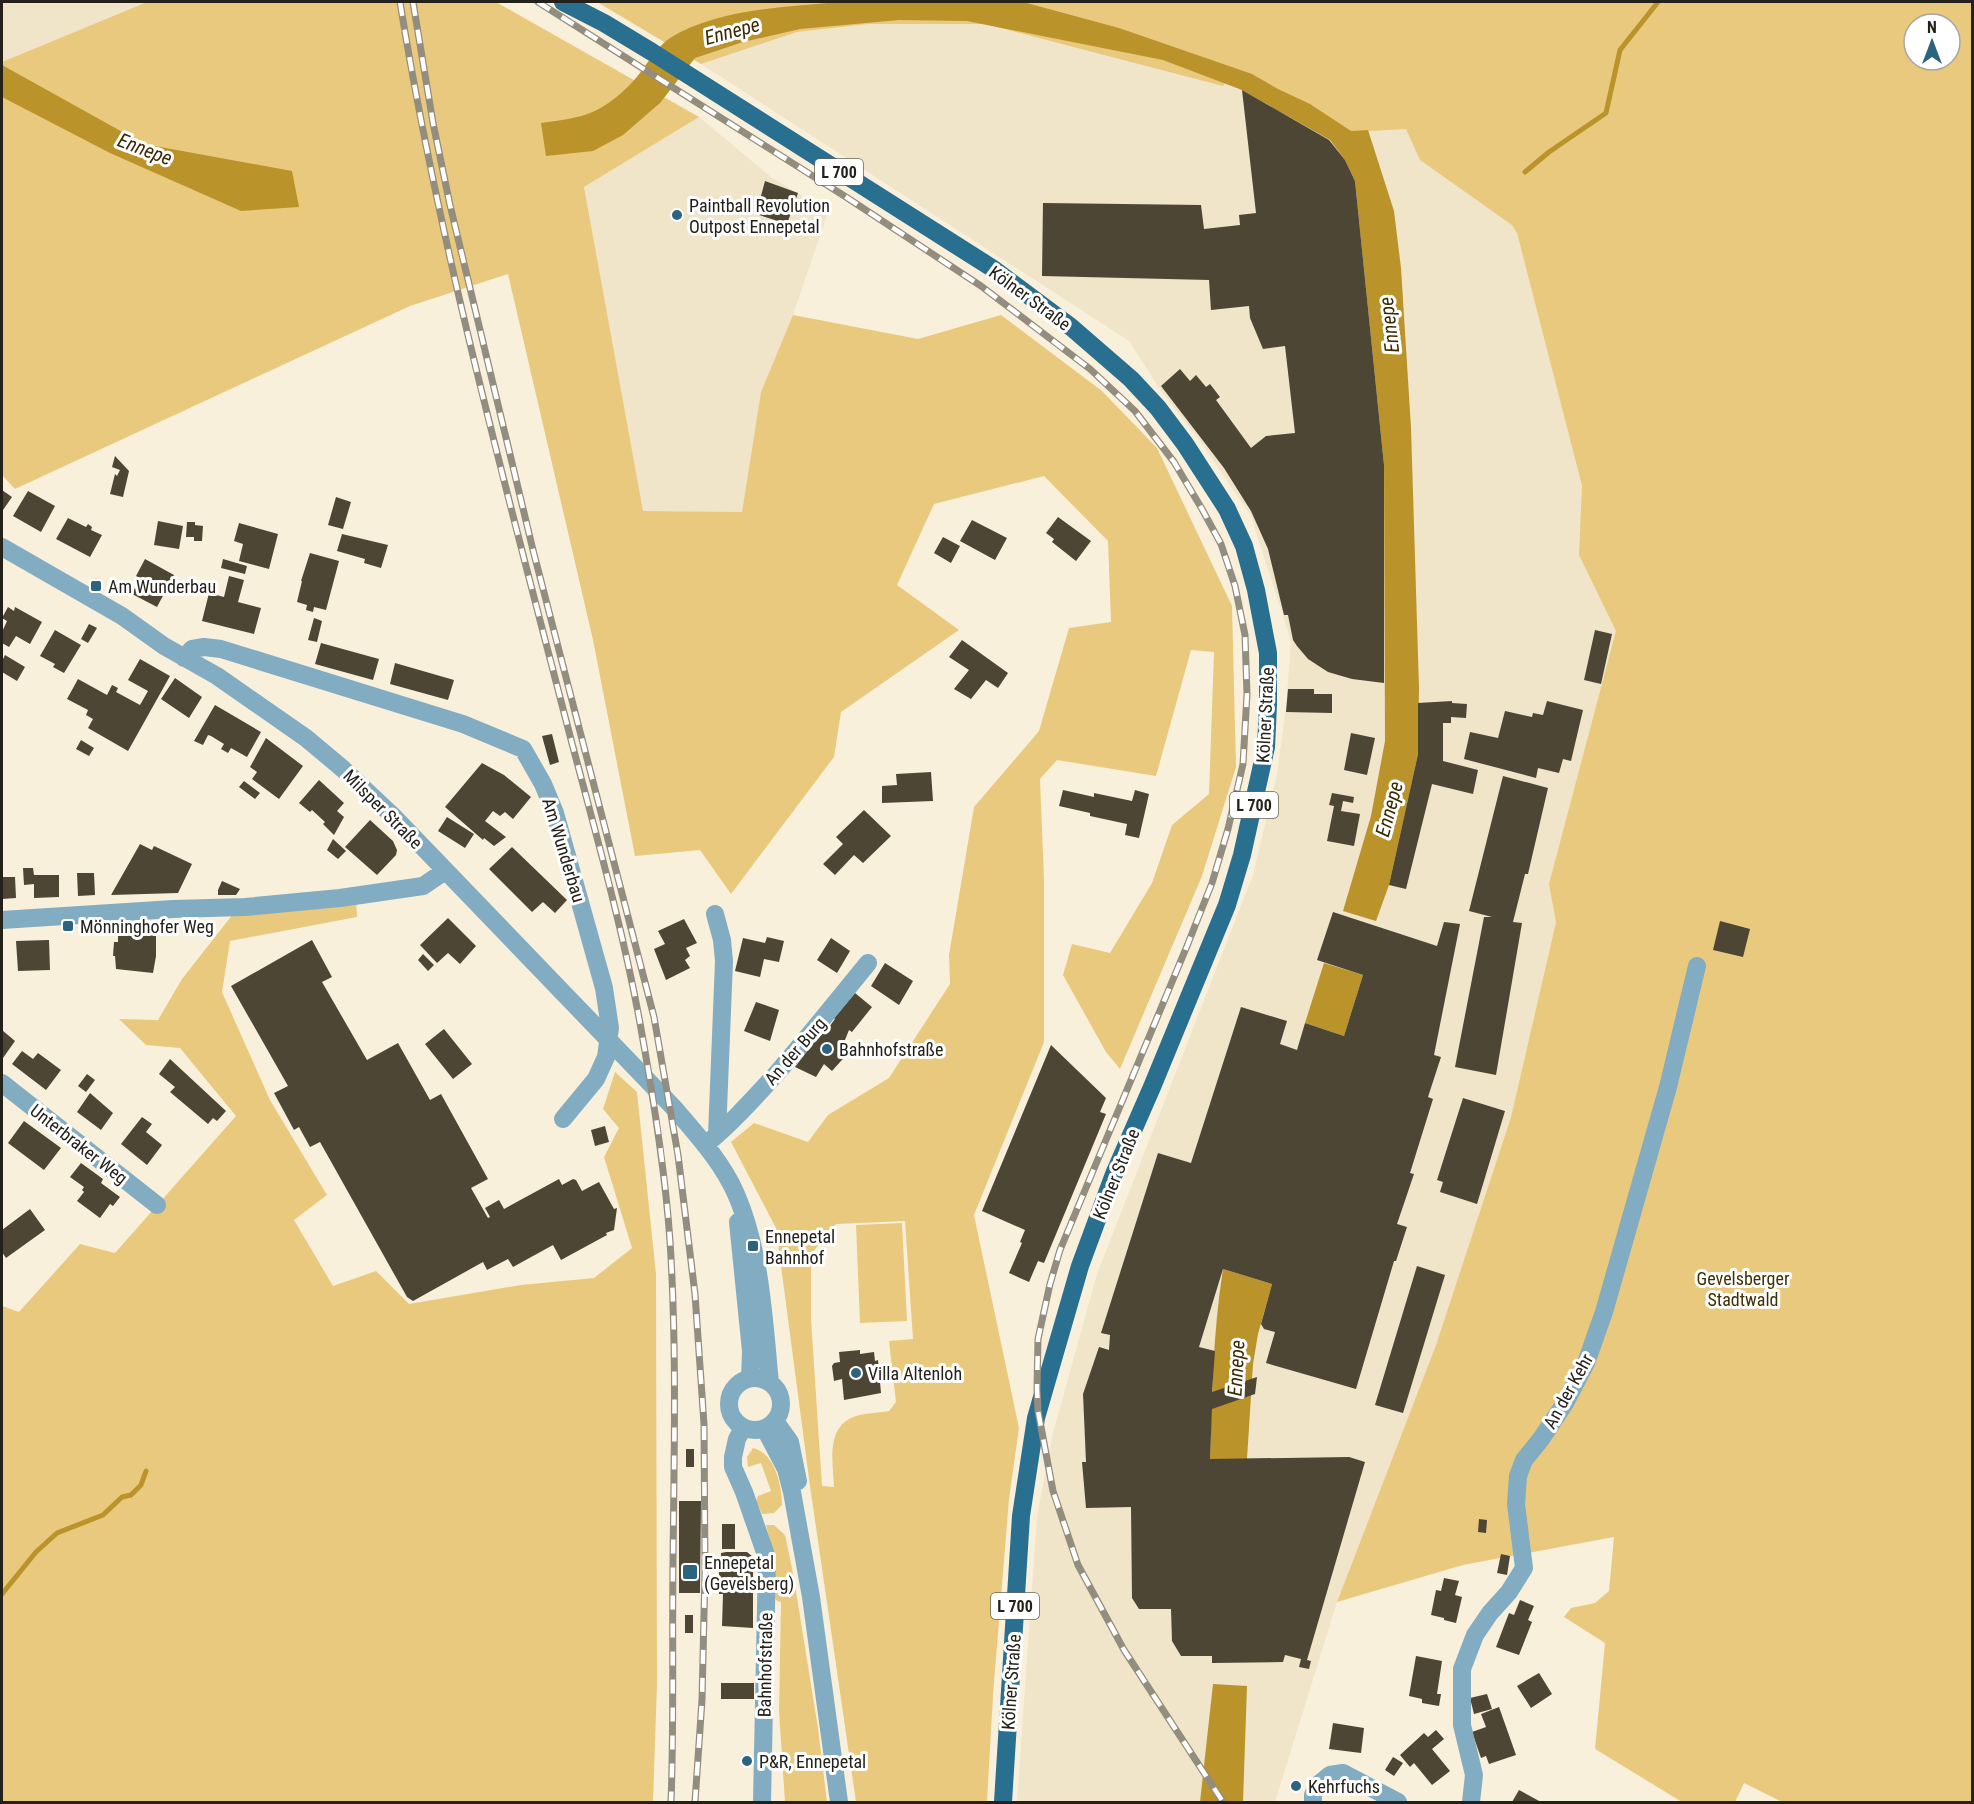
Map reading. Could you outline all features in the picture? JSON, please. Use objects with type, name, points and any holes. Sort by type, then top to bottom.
[{"type":"main road","name":"Kölner Straße","points":[[564,2],[652,52],[992,268],[1071,327],[1131,379],[1158,408],[1185,444],[1227,509],[1244,546],[1258,599],[1268,653],[1266,747],[1242,855],[1227,905],[1114,1174],[1080,1266],[1036,1418],[1021,1516],[1003,1803]]},
{"type":"street","name":"Milsper Straße","points":[[2,547],[122,616],[164,646],[217,676],[306,738],[368,793],[675,1108],[711,1140]]},
{"type":"street","name":"Am Wunderbau","points":[[184,658],[192,649],[204,647],[221,649],[464,724],[523,749],[543,784],[555,813],[604,988],[610,1029],[606,1057],[596,1079],[563,1119]]},
{"type":"street","points":[[2,920],[173,909],[245,907],[340,898],[423,886],[445,872]]},
{"type":"street","points":[[715,914],[722,940],[724,961],[711,1140],[736,1194],[753,1246],[770,1383],[780,1397],[781,1405],[780,1414],[770,1425],[750,1430],[743,1428],[731,1417],[729,1401],[736,1386],[750,1378],[770,1383]]},
{"type":"street","name":"An der Burg","points":[[711,1140],[757,1096],[868,963]]},
{"type":"street","name":"An der Kehr","points":[[1471,1803],[1474,1775],[1462,1725],[1462,1669],[1475,1635],[1490,1613],[1509,1592],[1524,1568],[1516,1504],[1518,1476],[1524,1460],[1565,1403],[1586,1363],[1604,1312],[1668,1087],[1697,966]]},
{"type":"street","name":"Unterbraker Weg","points":[[2,1083],[157,1205]]},
{"type":"street","points":[[736,1194],[751,1351],[750,1378]]},
{"type":"street","points":[[770,1425],[786,1469],[804,1554],[839,1803]]},
{"type":"street","name":"Bahnhofstraße","points":[[743,1428],[737,1439],[733,1467],[767,1558],[762,1803]]},
{"type":"street","points":[[1313,1803],[1313,1795],[1319,1784],[1330,1775],[1343,1773],[1398,1803]]},
{"type":"shaded area","points":[[2,2],[147,2],[2,62]]},
{"type":"shaded area","points":[[899,20],[967,21],[1163,60],[1496,121],[1517,233],[1621,639],[1511,1117],[1436,1345],[1337,1602],[1275,1802],[1219,1802],[1201,1794],[1200,1802],[1017,1802],[1037,1516],[1053,1433],[1097,1274],[1253,875],[1277,774],[1286,707],[1291,641],[1251,516],[1198,438],[1161,391],[1129,341],[701,64],[797,32]]},
{"type":"shaded area","name":"Paintball Revolution Outpost Ennepetal","points":[[699,117],[771,177],[828,212],[793,315],[761,392],[742,512],[642,511],[584,187]]},
{"type":"green space","points":[[147,2],[496,2],[699,117],[584,187],[643,511],[742,512],[761,392],[793,315],[918,339],[1001,315],[1102,391],[1157,448],[1232,606],[1236,767],[1202,876],[1120,1069],[1106,1052],[1063,975],[1072,944],[1110,953],[1152,883],[1172,825],[1209,794],[1214,652],[1191,650],[1156,776],[1057,760],[1040,779],[1044,879],[1044,1042],[974,1215],[1019,1428],[1009,1499],[987,1802],[856,1802],[810,1486],[776,1228],[731,1142],[754,1123],[808,1142],[828,1115],[889,1078],[950,984],[949,955],[974,807],[1039,731],[1069,628],[1111,622],[1108,541],[1044,476],[934,504],[897,585],[959,630],[841,712],[834,757],[731,894],[700,850],[635,856],[593,640],[508,274],[410,306],[15,489],[2,475],[2,62]],"holes":[[[905,1221],[913,1339],[889,1341],[896,1402],[889,1411],[855,1416],[843,1423],[834,1439],[832,1458],[834,1487],[822,1486],[811,1319],[811,1254],[836,1224]]]},
{"type":"green space","name":"Gevelsberger Stadtwald","points":[[597,2],[1972,2],[1972,1802],[1782,1802],[1744,1783],[1735,1802],[1682,1802],[1595,1749],[1605,1643],[1564,1617],[1571,1608],[1595,1603],[1609,1591],[1614,1537],[1463,1565],[1337,1602],[1436,1345],[1511,1117],[1556,922],[1549,884],[1616,631],[1579,555],[1582,486],[1517,233],[1512,225],[1420,160],[1406,129],[1352,132],[1225,83],[1223,86],[983,24],[868,24],[797,32],[701,64]]},
{"type":"green space","points":[[356,897],[357,917],[230,941],[222,992],[270,1100],[327,1195],[294,1220],[333,1286],[376,1271],[409,1304],[521,1285],[594,1278],[632,1248],[604,1157],[619,1128],[603,1109],[615,1072],[637,1092],[656,1274],[657,1684],[653,1802],[2,1802],[2,1306],[19,1312],[80,1244],[115,1253],[236,1116],[180,1048],[146,1045],[119,1019],[158,1020],[182,979],[233,914]]},
{"type":"green space","points":[[902,1223],[907,1321],[860,1323],[856,1225]]},
{"type":"green space","points":[[753,1448],[767,1456],[779,1480],[782,1505],[774,1513],[762,1514],[756,1501],[758,1496],[771,1491],[761,1463],[748,1467],[747,1457]]},
{"type":"green space","points":[[766,1525],[774,1525],[785,1535],[818,1728],[827,1802],[785,1802],[779,1711],[781,1602],[774,1597],[774,1557]]},
{"type":"water","name":"Ennepe","points":[[840,2],[1023,2],[1119,28],[1252,74],[1310,104],[1351,131],[1368,130],[1394,211],[1401,268],[1411,428],[1419,688],[1418,754],[1389,885],[1376,921],[1343,911],[1371,816],[1385,741],[1384,465],[1355,181],[1345,160],[1330,140],[1242,90],[1163,60],[967,21],[899,20],[800,29],[743,42],[695,58],[660,103],[623,135],[593,151],[546,156],[541,123],[577,117],[604,106],[627,87],[666,41],[688,28],[752,11]]},
{"type":"water","name":"Ennepe","points":[[2,65],[144,144],[292,171],[299,207],[241,211],[110,153],[2,97]]},
{"type":"water","points":[[1324,963],[1363,975],[1344,1036],[1305,1023]]},
{"type":"water","name":"Ennepe","points":[[1223,1269],[1272,1284],[1258,1334],[1253,1364],[1247,1459],[1210,1459],[1215,1340]]},
{"type":"water","points":[[1213,1684],[1247,1686],[1243,1802],[1200,1802]]},
{"type":"building","points":[[1242,90],[1329,140],[1345,160],[1355,181],[1384,465],[1384,683],[1352,679],[1328,672],[1308,659],[1297,646],[1293,640],[1288,615],[1284,615],[1268,549],[1251,511],[1224,468],[1161,386],[1180,369],[1190,381],[1196,375],[1206,387],[1210,384],[1220,397],[1216,400],[1251,448],[1266,436],[1295,433],[1285,346],[1263,349],[1250,318],[1249,306],[1211,310],[1209,280],[1042,276],[1043,203],[1201,205],[1204,229],[1240,225],[1239,215],[1256,213]]},
{"type":"building","points":[[765,181],[798,193],[787,224],[756,214]]},
{"type":"building","points":[[115,456],[129,471],[123,497],[110,494],[115,474],[117,476],[120,470],[112,467]]},
{"type":"building","points":[[2,490],[12,497],[3,510],[2,509]]},
{"type":"building","points":[[28,491],[55,506],[41,532],[13,516]]},
{"type":"building","points":[[336,497],[351,502],[343,529],[328,525]]},
{"type":"building","points":[[1058,517],[1091,541],[1076,561],[1052,542],[1054,539],[1046,533]]},
{"type":"building","points":[[68,518],[86,527],[88,524],[92,527],[91,530],[102,535],[90,557],[56,539]]},
{"type":"building","points":[[972,520],[1007,538],[995,560],[960,541]]},
{"type":"building","points":[[158,521],[183,526],[179,549],[154,545]]},
{"type":"building","points":[[187,522],[195,522],[195,525],[203,526],[202,541],[194,541],[194,537],[186,537]]},
{"type":"building","points":[[239,523],[278,534],[269,569],[239,561],[243,544],[234,541]]},
{"type":"building","points":[[342,534],[388,545],[381,568],[364,563],[365,559],[337,551]]},
{"type":"building","points":[[943,537],[960,546],[951,563],[934,553]]},
{"type":"building","points":[[310,553],[339,561],[326,610],[314,607],[313,612],[306,610],[307,605],[297,602]]},
{"type":"building","points":[[145,559],[174,575],[157,607],[132,594],[140,578],[136,576]]},
{"type":"building","points":[[223,559],[247,566],[245,574],[221,568]]},
{"type":"building","points":[[229,576],[244,580],[238,602],[261,608],[254,634],[202,621],[209,593],[224,597]]},
{"type":"building","points":[[8,607],[14,611],[15,607],[42,622],[30,644],[16,636],[9,647],[2,643],[2,632],[7,621],[2,618]]},
{"type":"building","points":[[314,618],[322,621],[317,642],[308,640]]},
{"type":"building","points":[[89,624],[97,628],[88,643],[81,639]]},
{"type":"building","points":[[55,630],[81,645],[64,673],[53,667],[55,664],[40,656]]},
{"type":"building","points":[[1595,630],[1612,634],[1601,684],[1584,680]]},
{"type":"building","points":[[962,640],[1008,673],[998,688],[986,680],[971,699],[954,689],[969,670],[949,657]]},
{"type":"building","points":[[321,643],[379,659],[373,680],[315,664]]},
{"type":"building","points":[[5,655],[25,667],[17,681],[2,672],[2,661]]},
{"type":"building","points":[[140,659],[170,676],[128,751],[88,728],[93,719],[86,715],[88,710],[67,699],[78,679],[107,695],[112,685],[118,688],[116,692],[140,705],[148,691],[128,680]]},
{"type":"building","points":[[395,663],[454,680],[448,700],[390,684]]},
{"type":"building","points":[[175,678],[202,697],[189,718],[161,699]]},
{"type":"building","points":[[1288,689],[1314,689],[1314,694],[1332,694],[1332,713],[1286,712]]},
{"type":"building","points":[[1452,701],[1452,703],[1467,704],[1466,718],[1451,717],[1451,723],[1443,723],[1443,761],[1478,770],[1473,794],[1432,784],[1406,889],[1389,885],[1418,754],[1418,703]]},
{"type":"building","points":[[1547,701],[1583,710],[1571,761],[1563,759],[1559,773],[1538,768],[1536,778],[1464,759],[1470,732],[1498,738],[1505,711],[1532,717],[1533,713],[1543,715]]},
{"type":"building","points":[[215,705],[261,732],[247,757],[231,748],[228,753],[221,749],[224,744],[208,735],[203,745],[194,741]]},
{"type":"building","points":[[1351,733],[1375,738],[1367,775],[1344,770]]},
{"type":"building","points":[[552,734],[559,762],[550,765],[542,736]]},
{"type":"building","points":[[266,738],[303,766],[279,799],[252,779],[257,772],[250,767]]},
{"type":"building","points":[[81,740],[94,748],[89,756],[76,749]]},
{"type":"building","points":[[482,763],[504,775],[531,797],[513,819],[505,812],[500,816],[493,811],[485,821],[506,837],[494,846],[484,838],[483,840],[445,807]]},
{"type":"building","points":[[931,772],[933,801],[882,803],[882,786],[897,785],[896,774]]},
{"type":"building","points":[[1503,776],[1548,788],[1528,874],[1525,874],[1513,922],[1522,923],[1496,1075],[1455,1067],[1484,917],[1492,917],[1469,911]]},
{"type":"building","points":[[319,780],[344,803],[337,811],[344,817],[334,835],[323,824],[325,822],[312,810],[310,812],[299,803]]},
{"type":"building","points":[[244,781],[260,793],[255,799],[239,787]]},
{"type":"building","points":[[1063,790],[1094,797],[1094,793],[1132,801],[1135,790],[1149,794],[1139,838],[1125,835],[1127,824],[1059,806]]},
{"type":"building","points":[[1332,793],[1354,797],[1353,803],[1343,801],[1341,811],[1360,814],[1354,846],[1327,841],[1334,806],[1329,805]]},
{"type":"building","points":[[864,810],[891,836],[863,863],[854,855],[835,875],[823,864],[843,844],[836,837]]},
{"type":"building","points":[[447,817],[474,834],[465,848],[438,831]]},
{"type":"building","points":[[370,820],[393,841],[397,850],[396,855],[377,875],[345,847]]},
{"type":"building","points":[[333,839],[346,851],[338,859],[327,850]]},
{"type":"building","points":[[140,844],[152,850],[154,846],[192,864],[178,893],[111,895]]},
{"type":"building","points":[[512,847],[567,900],[555,913],[543,902],[532,912],[489,869]]},
{"type":"building","points":[[23,868],[33,868],[34,875],[59,875],[59,897],[34,898],[34,884],[24,885]]},
{"type":"building","points":[[77,873],[94,873],[95,895],[78,896]]},
{"type":"building","points":[[2,877],[15,877],[16,898],[2,899]]},
{"type":"building","points":[[222,881],[240,889],[236,895],[218,895]]},
{"type":"building","points":[[1333,912],[1437,946],[1444,922],[1460,924],[1434,1055],[1441,1057],[1428,1097],[1433,1099],[1410,1173],[1414,1174],[1397,1224],[1407,1227],[1396,1261],[1394,1261],[1356,1389],[1266,1363],[1275,1332],[1264,1329],[1261,1324],[1272,1284],[1223,1269],[1199,1347],[1215,1351],[1212,1392],[1257,1377],[1255,1394],[1212,1409],[1210,1459],[1349,1457],[1365,1462],[1307,1660],[1311,1661],[1309,1669],[1299,1667],[1301,1659],[1285,1655],[1283,1662],[1212,1663],[1212,1656],[1181,1656],[1172,1641],[1171,1609],[1139,1609],[1132,1598],[1131,1507],[1086,1508],[1082,1462],[1086,1462],[1083,1394],[1099,1347],[1109,1350],[1110,1335],[1101,1333],[1158,1153],[1191,1163],[1241,1007],[1287,1021],[1280,1044],[1297,1050],[1305,1023],[1344,1036],[1363,975],[1317,960]]},
{"type":"building","points":[[448,918],[476,946],[460,964],[448,953],[437,963],[420,945]]},
{"type":"building","points":[[684,919],[697,943],[686,948],[690,956],[685,960],[690,968],[666,980],[654,949],[665,944],[658,931]]},
{"type":"building","points":[[1720,921],[1750,929],[1743,957],[1713,950]]},
{"type":"building","points":[[156,931],[153,973],[116,969],[115,956],[113,956],[114,942],[118,942],[118,932]]},
{"type":"building","points":[[767,937],[784,941],[779,962],[764,959],[760,977],[735,971],[743,938],[765,943]]},
{"type":"building","points":[[831,938],[850,951],[837,973],[817,960]]},
{"type":"building","points":[[49,940],[50,970],[18,971],[16,941]]},
{"type":"building","points":[[312,940],[332,977],[322,982],[367,1060],[398,1043],[430,1100],[441,1094],[488,1179],[471,1188],[488,1218],[490,1217],[485,1208],[499,1200],[504,1209],[559,1179],[562,1185],[573,1179],[582,1191],[599,1182],[614,1209],[617,1208],[614,1230],[561,1260],[553,1245],[513,1267],[508,1259],[487,1270],[483,1262],[413,1301],[407,1297],[320,1142],[310,1147],[299,1127],[294,1130],[274,1093],[288,1086],[231,986]]},
{"type":"building","points":[[423,954],[434,965],[428,971],[418,960]]},
{"type":"building","points":[[885,963],[913,981],[899,1005],[871,986]]},
{"type":"building","points":[[855,993],[872,1007],[852,1032],[849,1030],[843,1046],[849,1052],[832,1071],[824,1064],[816,1077],[795,1067],[827,1025],[829,1027]]},
{"type":"building","points":[[756,1002],[779,1010],[770,1041],[744,1031]]},
{"type":"building","points":[[444,1029],[472,1064],[453,1079],[425,1044]]},
{"type":"building","points":[[2,1030],[15,1041],[3,1058],[2,1057]]},
{"type":"building","points":[[1051,1045],[1106,1098],[1100,1112],[1106,1114],[1044,1263],[1038,1261],[1029,1282],[1009,1273],[1025,1230],[982,1211]]},
{"type":"building","points":[[22,1051],[33,1059],[38,1053],[61,1070],[46,1090],[12,1064]]},
{"type":"building","points":[[170,1059],[226,1111],[217,1121],[213,1118],[208,1124],[170,1092],[175,1087],[159,1074]]},
{"type":"building","points":[[87,1074],[95,1080],[86,1092],[78,1086]]},
{"type":"building","points":[[90,1093],[113,1113],[101,1130],[77,1112]]},
{"type":"building","points":[[1463,1098],[1505,1111],[1477,1204],[1440,1192],[1443,1182],[1437,1180]]},
{"type":"building","points":[[142,1117],[152,1124],[146,1132],[162,1145],[147,1165],[121,1144]]},
{"type":"building","points":[[24,1121],[61,1148],[44,1170],[8,1143]]},
{"type":"building","points":[[605,1126],[609,1142],[595,1146],[591,1130]]},
{"type":"building","points":[[81,1163],[103,1179],[101,1183],[120,1197],[113,1206],[110,1204],[100,1218],[77,1201],[84,1192],[82,1190],[84,1187],[70,1177]]},
{"type":"building","points":[[30,1209],[45,1230],[6,1258],[2,1252],[2,1230]]},
{"type":"building","points":[[1417,1266],[1445,1275],[1403,1413],[1375,1405]]},
{"type":"building","name":"Villa Altenloh","points":[[860,1350],[860,1354],[874,1352],[875,1361],[878,1360],[881,1393],[844,1400],[842,1379],[834,1381],[832,1366],[840,1362],[839,1352]]},
{"type":"building","points":[[686,1449],[694,1449],[694,1467],[686,1467]]},
{"type":"building","points":[[679,1501],[701,1501],[700,1593],[679,1593]]},
{"type":"building","points":[[1479,1519],[1487,1520],[1486,1533],[1478,1532]]},
{"type":"building","points":[[722,1524],[735,1524],[735,1549],[722,1549]]},
{"type":"building","points":[[747,1552],[753,1557],[753,1628],[722,1626],[723,1594],[719,1594],[719,1564],[721,1564],[721,1553]]},
{"type":"building","points":[[1501,1554],[1510,1556],[1507,1575],[1497,1573]]},
{"type":"building","points":[[1444,1578],[1459,1581],[1455,1595],[1462,1597],[1456,1623],[1431,1615],[1436,1590],[1441,1591]]},
{"type":"building","points":[[1520,1600],[1534,1606],[1528,1620],[1532,1622],[1519,1655],[1496,1647],[1509,1613],[1514,1615]]},
{"type":"building","points":[[685,1615],[693,1615],[693,1633],[685,1633]]},
{"type":"building","points":[[1416,1656],[1442,1661],[1437,1694],[1441,1694],[1439,1706],[1422,1703],[1422,1699],[1409,1696]]},
{"type":"building","points":[[1539,1673],[1552,1694],[1531,1708],[1517,1686]]},
{"type":"building","points":[[721,1683],[754,1683],[754,1699],[721,1699]]},
{"type":"building","points":[[1487,1694],[1492,1709],[1474,1714],[1470,1698]]},
{"type":"building","points":[[1499,1707],[1516,1755],[1489,1764],[1486,1756],[1481,1758],[1472,1732],[1486,1727],[1481,1714]]},
{"type":"building","points":[[1333,1723],[1364,1728],[1361,1753],[1329,1749]]},
{"type":"building","points":[[1436,1730],[1444,1739],[1432,1749],[1450,1771],[1432,1785],[1414,1763],[1410,1767],[1400,1755],[1424,1733],[1428,1737]]},
{"type":"building","points":[[1393,1757],[1403,1763],[1394,1776],[1385,1770]]},
{"type":"building","points":[[1519,1790],[1541,1802],[1512,1802]]},
{"type":"waterway","points":[[1525,172],[1549,152],[1606,113],[1620,50],[1658,2]]},
{"type":"waterway","points":[[2,1594],[36,1552],[57,1533],[103,1515],[122,1497],[131,1495],[141,1485],[146,1471]]},
{"type":"railway","points":[[400,2],[433,178],[472,353],[623,942],[640,1023],[658,1132],[668,1214],[674,1322],[671,1802]]},
{"type":"railway","points":[[413,2],[433,123],[450,205],[533,550],[654,1017],[678,1155],[695,1294],[704,1424],[705,1571],[702,1700],[695,1802]]},
{"type":"railway","points":[[538,2],[846,197],[981,286],[1090,369],[1135,411],[1174,462],[1221,544],[1235,586],[1245,635],[1247,694],[1243,764],[1228,829],[1212,883],[1060,1250],[1038,1339],[1037,1388],[1038,1411],[1053,1491],[1078,1565],[1124,1650],[1223,1802]]},
{"type":"place","name":"Paintball Revolution Outpost Ennepetal","points":[[677,215]]},
{"type":"place","name":"Am Wunderbau","points":[[96,586]]},
{"type":"place","name":"Mönninghofer Weg","points":[[68,926]]},
{"type":"place","name":"Bahnhofstraße","points":[[827,1049]]},
{"type":"place","name":"Ennepetal Bahnhof","points":[[753,1246]]},
{"type":"place","name":"Villa Altenloh","points":[[856,1373]]},
{"type":"place","name":"Ennepetal (Gevelsberg)","points":[[690,1572]]},
{"type":"place","name":"P&R, Ennepetal","points":[[747,1761]]},
{"type":"place","name":"Kehrfuchs","points":[[1296,1786]]}]
